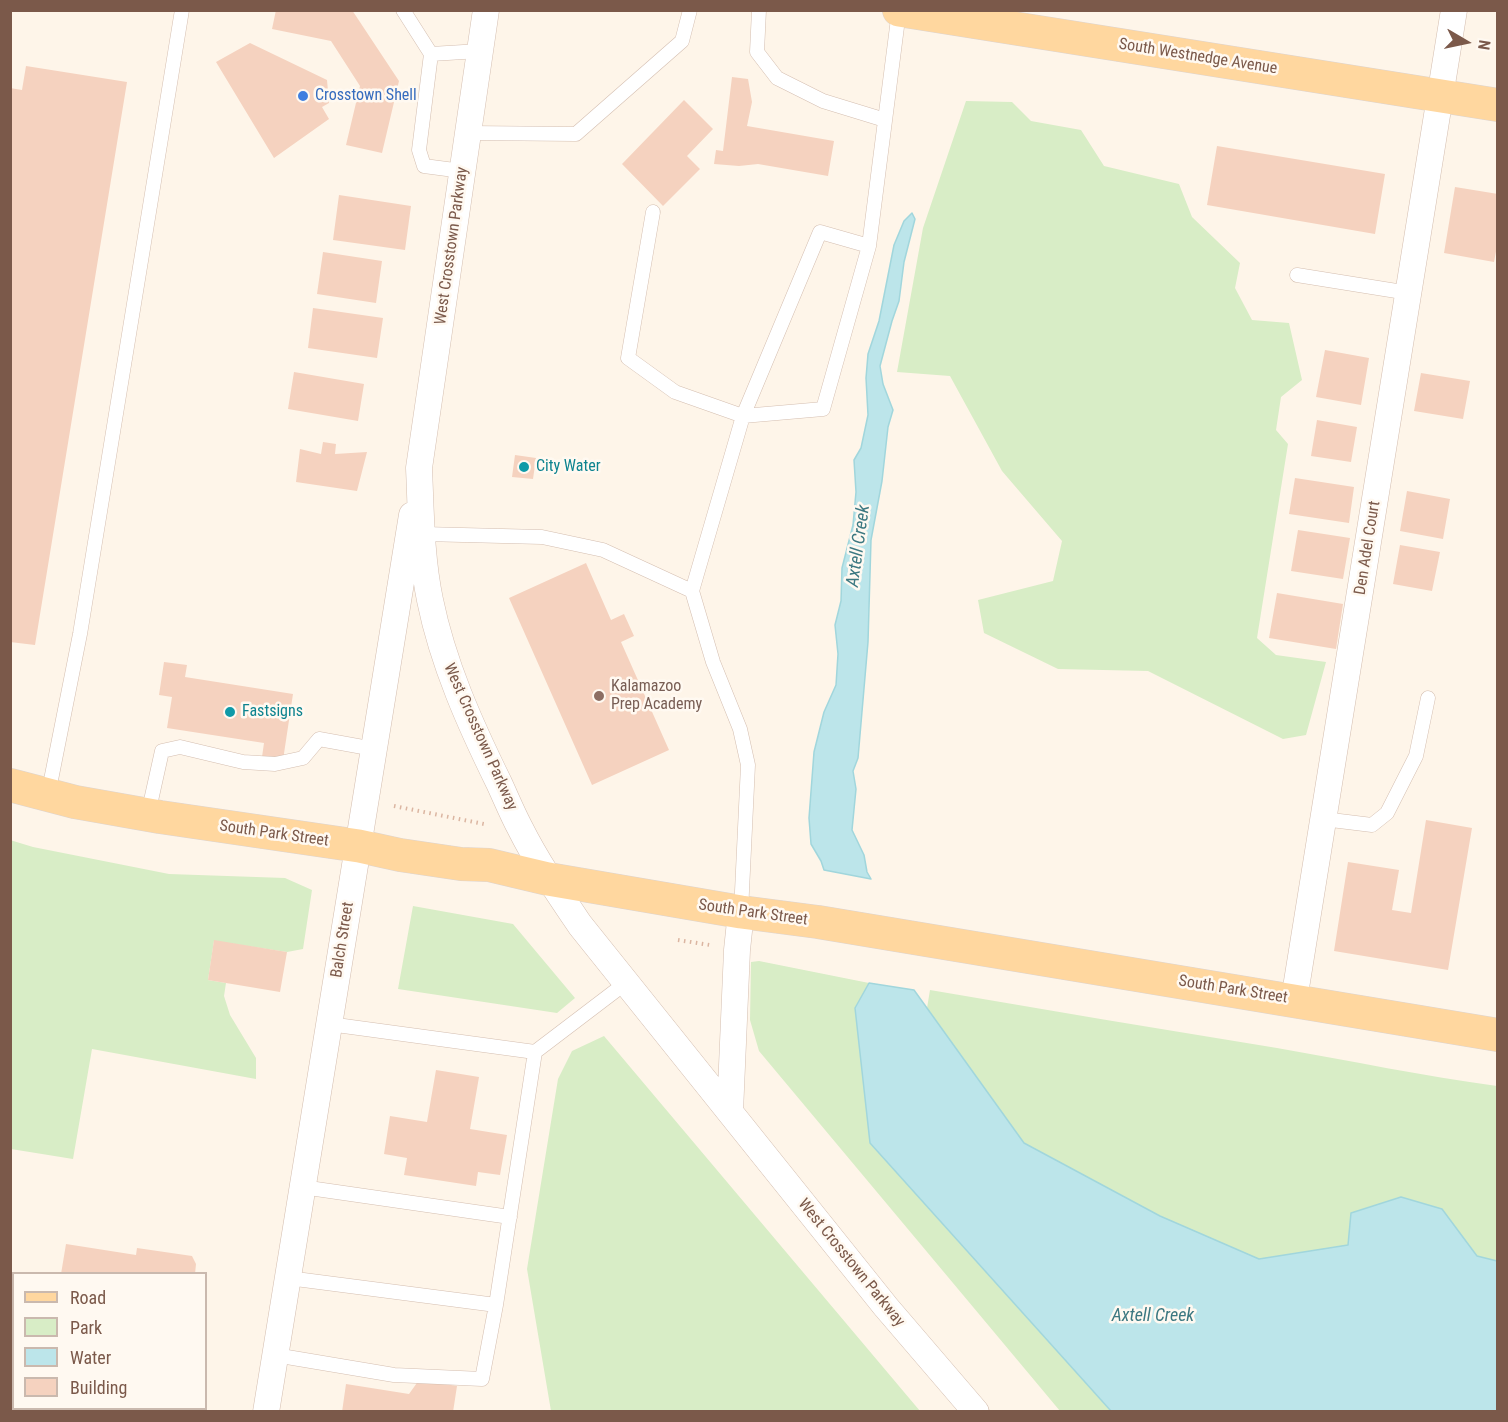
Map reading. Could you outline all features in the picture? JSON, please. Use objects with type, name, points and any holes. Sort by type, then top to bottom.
[{"type":"main road","name":"South Westnedge Avenue","points":[[899,10],[970,16],[1497,105]]},
{"type":"main road","name":"South Park Street","points":[[10,785],[75,802],[461,864],[489,865],[548,879],[741,912],[818,922],[1497,1035]]},
{"type":"street","name":"West Crosstown Parkway","points":[[486,10],[419,468],[429,597],[452,679],[520,828],[548,879],[580,925],[886,1307],[976,1412]]},
{"type":"street","name":"Den Adel Court","points":[[1294,1000],[1454,10]]},
{"type":"street","name":"Balch Street","points":[[266,1412],[419,468]]},
{"type":"street","points":[[730,1112],[737,950],[741,912]]},
{"type":"lane","points":[[48,795],[80,634],[182,10]]},
{"type":"lane","points":[[403,10],[431,54],[419,150],[424,166],[462,171]]},
{"type":"lane","points":[[468,133],[576,134],[682,40],[690,10]]},
{"type":"lane","points":[[759,10],[757,52],[777,78],[823,100],[885,120]]},
{"type":"lane","points":[[653,212],[628,358],[675,392],[743,416],[823,409],[869,246],[899,10]]},
{"type":"lane","points":[[431,54],[480,51]]},
{"type":"lane","points":[[741,912],[748,765],[740,729],[712,662],[692,591],[743,416],[820,232],[869,246]]},
{"type":"lane","points":[[1297,275],[1409,293]]},
{"type":"lane","points":[[423,534],[542,537],[603,550],[692,591]]},
{"type":"lane","points":[[1323,819],[1372,825],[1388,813],[1416,756],[1428,698]]},
{"type":"lane","points":[[148,814],[162,750],[180,747],[243,762],[275,764],[303,758],[319,739],[374,749]]},
{"type":"lane","points":[[275,1355],[394,1375],[482,1379],[496,1305],[535,1052],[627,982]]},
{"type":"lane","points":[[329,1024],[535,1052]]},
{"type":"lane","points":[[303,1187],[510,1217]]},
{"type":"lane","points":[[288,1278],[496,1305]]},
{"type":"path","points":[[394,806],[484,824]]},
{"type":"path","points":[[678,940],[717,946]]},
{"type":"green space","points":[[966,101],[1012,102],[1031,121],[1081,130],[1104,166],[1179,184],[1192,217],[1240,263],[1235,288],[1252,320],[1289,323],[1302,380],[1281,397],[1276,430],[1288,444],[1257,638],[1276,655],[1326,662],[1306,735],[1283,739],[1148,671],[1058,669],[984,633],[978,600],[1053,581],[1062,541],[1002,471],[950,376],[897,372],[923,228]]},
{"type":"green space","points":[[10,840],[33,847],[169,874],[285,878],[312,890],[303,949],[287,952],[214,941],[208,980],[226,983],[224,996],[230,1015],[256,1058],[256,1079],[92,1049],[73,1159],[11,1149]]},
{"type":"green space","points":[[413,906],[513,924],[575,998],[557,1013],[398,989]]},
{"type":"green space","points":[[759,961],[869,983],[855,1008],[870,1143],[1111,1411],[1060,1411],[759,1051],[750,1020],[751,962]]},
{"type":"green space","points":[[930,990],[1497,1086],[1497,1261],[1477,1256],[1442,1209],[1348,1245],[1259,1259],[1160,1216],[1024,1143],[927,1008]]},
{"type":"green space","points":[[604,1036],[920,1411],[551,1411],[527,1269],[558,1079],[572,1051]]},
{"type":"water","points":[[912,213],[915,219],[904,262],[899,301],[880,366],[883,384],[893,410],[888,427],[882,481],[871,540],[868,642],[858,758],[853,771],[856,789],[852,830],[864,855],[867,872],[871,879],[824,870],[811,844],[809,818],[814,752],[824,712],[836,685],[838,654],[835,625],[841,601],[842,568],[853,525],[856,492],[854,460],[861,448],[868,415],[866,378],[868,354],[879,321],[894,245],[904,221]]},
{"type":"water","name":"Axtell Creek","points":[[869,983],[914,990],[1024,1143],[1160,1216],[1259,1259],[1348,1245],[1351,1213],[1401,1197],[1442,1209],[1477,1256],[1497,1261],[1497,1411],[1111,1411],[870,1143],[855,1008]]},
{"type":"building","points":[[276,10],[352,10],[399,81],[382,153],[346,145],[360,86],[331,41],[272,29]]},
{"type":"building","points":[[250,43],[327,80],[329,103],[322,107],[329,119],[274,158],[216,62]]},
{"type":"building","points":[[26,66],[127,82],[35,645],[10,642],[10,88],[22,90]]},
{"type":"building","points":[[732,77],[748,79],[752,102],[747,126],[834,141],[828,176],[758,164],[739,166],[714,164],[716,150],[723,151]]},
{"type":"building","points":[[684,100],[713,129],[687,156],[700,169],[663,206],[622,164]]},
{"type":"building","points":[[1217,146],[1385,174],[1375,234],[1207,205]]},
{"type":"building","points":[[1455,187],[1498,194],[1498,241],[1494,262],[1444,253]]},
{"type":"building","points":[[339,195],[411,206],[405,250],[333,240]]},
{"type":"building","points":[[323,252],[382,261],[376,303],[317,294]]},
{"type":"building","points":[[313,308],[383,318],[377,358],[308,348]]},
{"type":"building","points":[[1325,350],[1369,358],[1361,405],[1316,397]]},
{"type":"building","points":[[294,372],[364,384],[358,421],[288,409]]},
{"type":"building","points":[[1421,373],[1470,381],[1463,419],[1414,411]]},
{"type":"building","points":[[1317,420],[1357,427],[1351,462],[1311,456]]},
{"type":"building","points":[[323,442],[336,444],[335,454],[367,452],[357,491],[296,482],[300,449],[321,454]]},
{"type":"building","name":"City Water","points":[[515,455],[536,458],[533,479],[512,477]]},
{"type":"building","points":[[1295,478],[1354,487],[1349,523],[1289,514]]},
{"type":"building","points":[[1407,491],[1450,499],[1443,539],[1400,531]]},
{"type":"building","points":[[1298,530],[1350,538],[1343,579],[1291,571]]},
{"type":"building","points":[[1400,545],[1440,552],[1432,591],[1393,584]]},
{"type":"building","name":"Kalamazoo Prep Academy","points":[[586,563],[611,620],[624,614],[634,636],[621,642],[669,750],[592,785],[509,598]]},
{"type":"building","points":[[1277,593],[1343,604],[1336,649],[1269,638]]},
{"type":"building","name":"Fastsigns","points":[[164,662],[187,665],[185,677],[293,694],[283,760],[262,757],[264,743],[167,728],[172,697],[159,695]]},
{"type":"building","points":[[1426,820],[1472,828],[1448,970],[1334,951],[1348,862],[1399,870],[1392,910],[1411,913]]},
{"type":"building","points":[[214,940],[287,952],[280,992],[208,980]]},
{"type":"building","points":[[436,1070],[479,1077],[470,1129],[507,1135],[500,1175],[478,1172],[476,1186],[404,1175],[407,1158],[384,1154],[390,1116],[427,1122]]},
{"type":"building","points":[[66,1244],[136,1255],[137,1248],[192,1256],[196,1264],[195,1272],[61,1272]]},
{"type":"building","points":[[419,1380],[457,1386],[453,1412],[342,1412],[346,1384],[409,1394]]},
{"type":"building","points":[[92,1410],[158,1410],[157,1412],[92,1412]]},
{"type":"place","name":"Crosstown Shell","points":[[303,96]]},
{"type":"place","name":"City Water","points":[[524,467]]},
{"type":"place","name":"Kalamazoo Prep Academy","points":[[599,696]]},
{"type":"place","name":"Fastsigns","points":[[230,712]]}]
